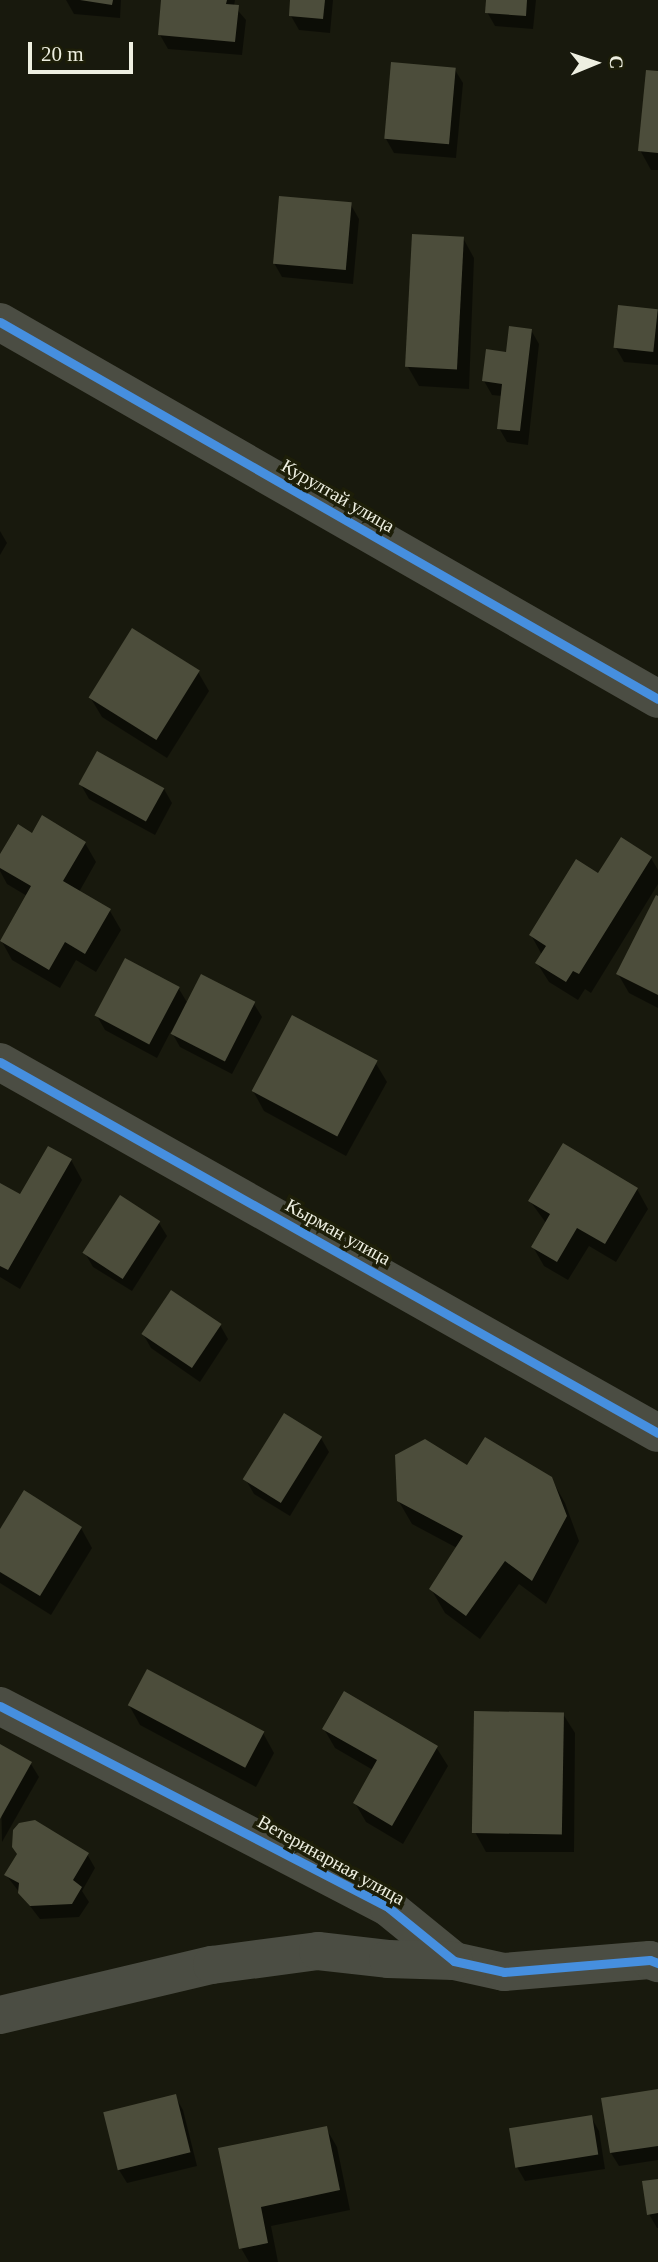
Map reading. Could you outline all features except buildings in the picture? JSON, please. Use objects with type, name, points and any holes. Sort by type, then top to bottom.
[{"type":"street","name":"Курултай улица","points":[[0,323],[658,699]]},
{"type":"street","name":"Кырман улица","points":[[0,1062],[658,1433]]},
{"type":"street","name":"Ветеринарная улица","points":[[0,1706],[389,1908],[454,1961]]},
{"type":"street","name":"Ветеринарная улица","points":[[0,2015],[212,1965],[318,1951],[388,1959],[454,1961],[504,1972],[650,1959],[658,1963]]},
{"type":"cycle path","points":[[0,322],[658,699]]},
{"type":"cycle path","points":[[0,1062],[658,1433]]},
{"type":"cycle path","points":[[0,1706],[389,1908],[454,1961],[504,1972],[650,1960],[658,1963]]}]
